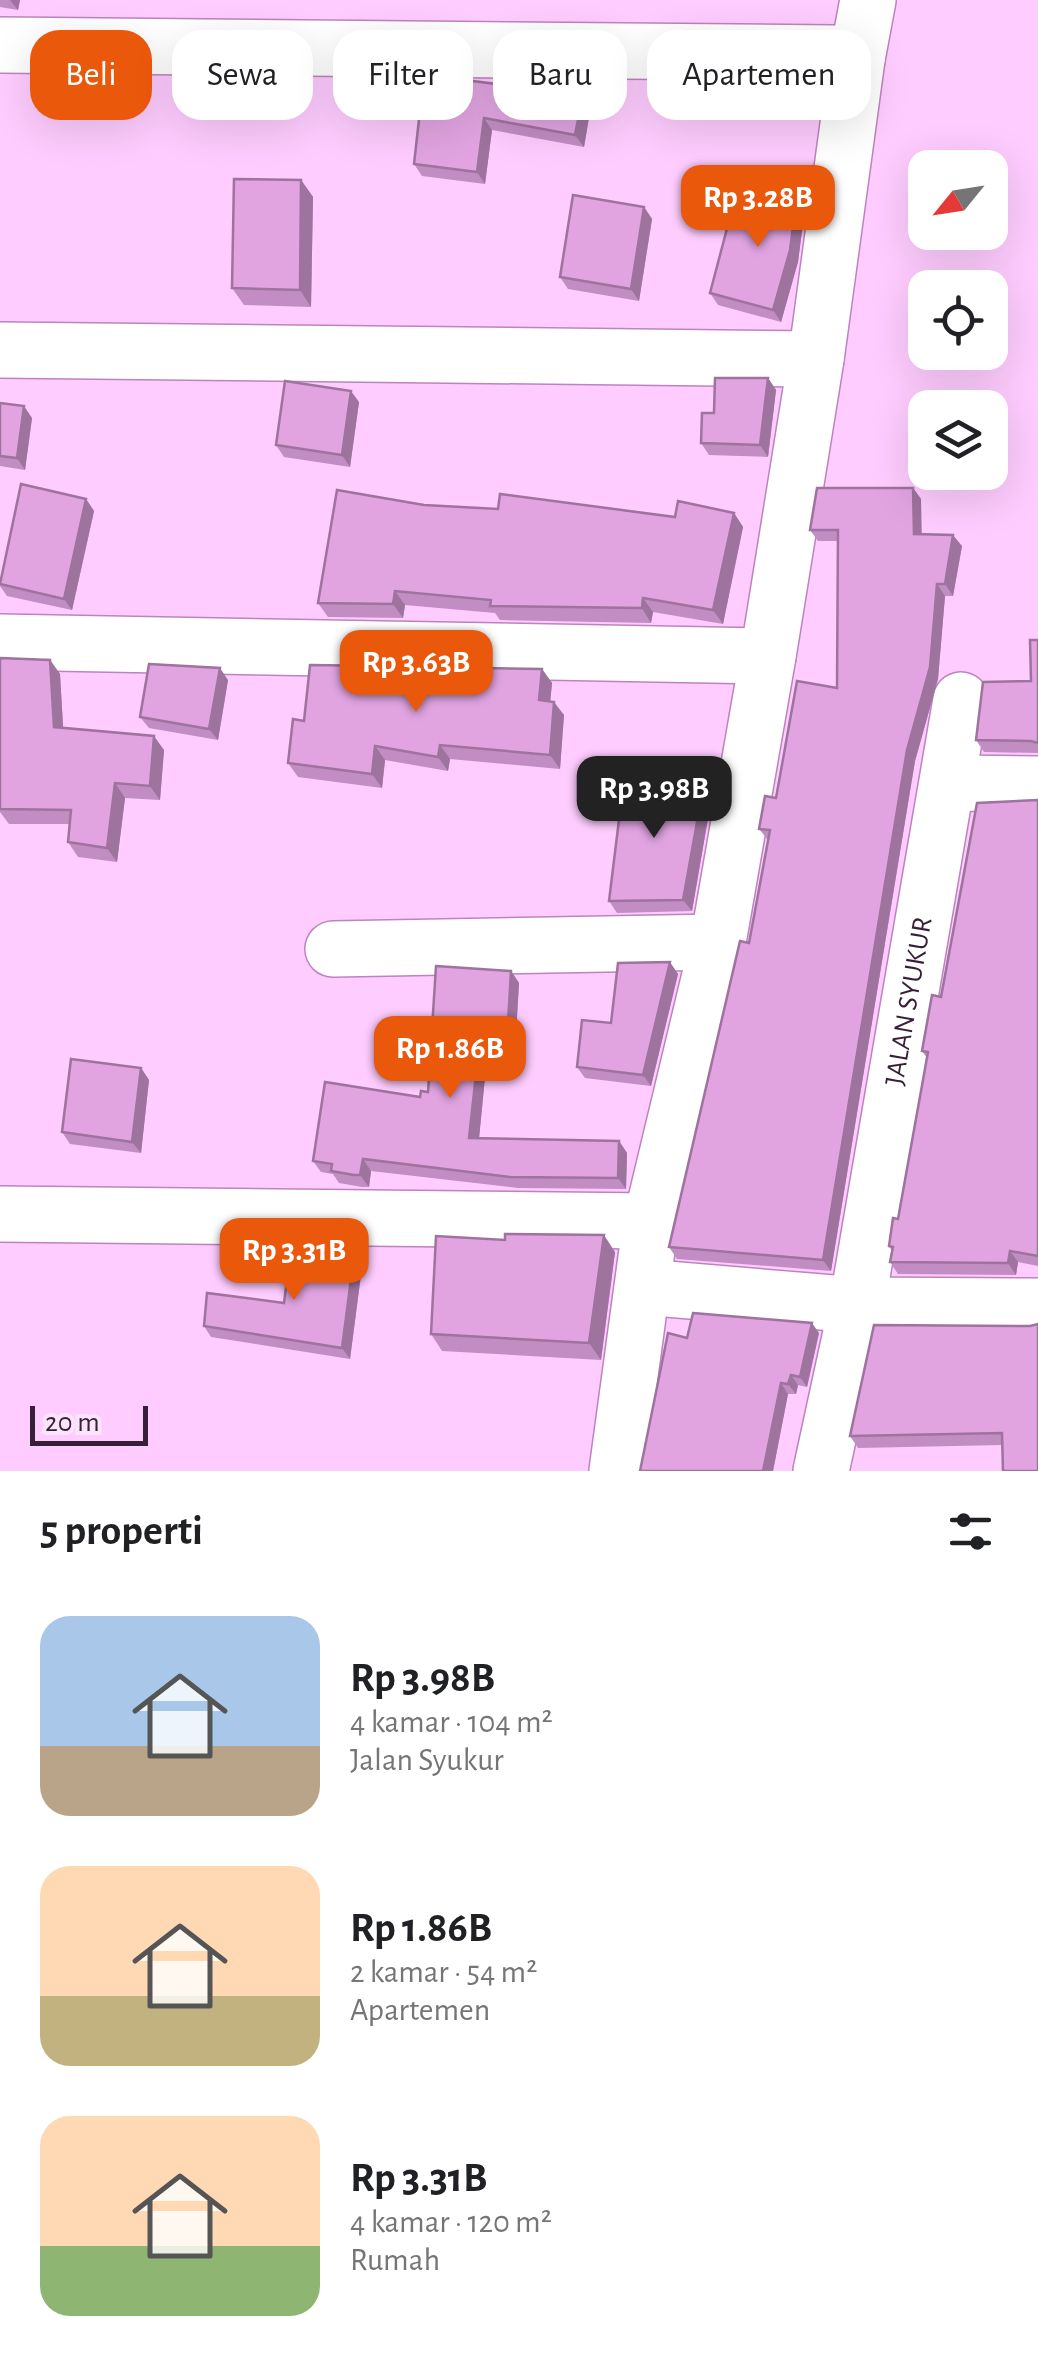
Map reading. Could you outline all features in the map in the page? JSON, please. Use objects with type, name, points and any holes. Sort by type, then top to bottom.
[{"type":"street","points":[[862,30],[868,0]]},
{"type":"street","points":[[0,45],[647,51]]},
{"type":"street","points":[[616,1471],[651,1222],[718,942],[768,656],[816,359],[849,120]]},
{"type":"street","points":[[0,350],[816,359]]},
{"type":"street","points":[[0,642],[768,656]]},
{"type":"street","name":"JALAN SYUKUR","points":[[822,1471],[857,1305],[961,700]]},
{"type":"street","points":[[949,783],[1038,784]]},
{"type":"street","points":[[334,949],[718,942]]},
{"type":"street","points":[[0,1214],[651,1222]]},
{"type":"street","points":[[644,1287],[857,1305],[1038,1306]]},
{"type":"building","points":[[473,81],[493,84],[493,120],[484,118],[477,172],[414,164],[419,120],[473,120]]},
{"type":"building","points":[[495,120],[578,120],[575,135]]},
{"type":"building","points":[[234,179],[301,180],[300,290],[232,288]]},
{"type":"building","points":[[764,179],[798,188],[790,250],[773,310],[710,293],[729,221],[756,226]]},
{"type":"building","points":[[573,195],[644,207],[631,289],[560,277]]},
{"type":"building","points":[[715,378],[768,378],[760,445],[701,443],[702,413],[714,413]]},
{"type":"building","points":[[285,381],[351,391],[342,455],[276,445]]},
{"type":"building","points":[[0,403],[24,406],[17,458],[0,456]]},
{"type":"building","points":[[21,484],[86,499],[64,599],[0,584]]},
{"type":"building","points":[[817,488],[908,488],[913,490],[914,534],[953,535],[945,584],[937,584],[930,667],[907,750],[823,1260],[669,1247],[740,941],[749,943],[770,830],[759,829],[765,796],[776,798],[797,681],[837,688],[838,530],[810,530]]},
{"type":"building","points":[[337,490],[424,505],[498,509],[500,494],[675,517],[678,501],[734,513],[713,610],[643,598],[642,608],[490,606],[491,600],[395,591],[393,604],[318,603]]},
{"type":"building","points":[[1030,640],[1038,640],[1038,743],[976,740],[983,682],[1031,681]]},
{"type":"building","points":[[0,658],[50,660],[54,727],[154,736],[150,786],[115,783],[107,848],[68,842],[71,810],[0,809]]},
{"type":"building","points":[[149,664],[220,668],[209,729],[140,717]]},
{"type":"building","points":[[310,665],[382,666],[485,688],[487,668],[542,669],[539,700],[554,702],[550,755],[440,745],[438,757],[375,746],[372,774],[288,763],[293,719],[304,721]]},
{"type":"building","points":[[624,779],[703,789],[683,900],[609,901]]},
{"type":"building","points":[[1038,800],[1038,1256],[1010,1251],[1008,1263],[890,1262],[893,1218],[898,1219],[928,1052],[922,1051],[932,995],[941,997],[977,803]]},
{"type":"building","points":[[670,962],[643,1075],[577,1067],[582,1020],[611,1023],[618,963]]},
{"type":"building","points":[[436,966],[511,971],[506,1058],[478,1056],[469,1138],[619,1141],[618,1178],[510,1177],[363,1159],[360,1175],[354,1175],[331,1171],[332,1164],[313,1161],[325,1082],[420,1097],[421,1091],[428,1092]]},
{"type":"building","points":[[71,1059],[141,1068],[132,1142],[62,1132]]},
{"type":"building","points":[[505,1234],[604,1235],[589,1343],[431,1334],[436,1236],[505,1240]]},
{"type":"building","points":[[291,1248],[354,1256],[342,1348],[204,1326],[207,1293],[284,1303]]},
{"type":"building","points":[[693,1313],[812,1323],[800,1377],[791,1375],[788,1384],[781,1383],[763,1471],[640,1471],[668,1333],[687,1338]]},
{"type":"building","points":[[1038,1324],[1038,1471],[1003,1471],[1002,1433],[850,1436],[874,1325]]}]
